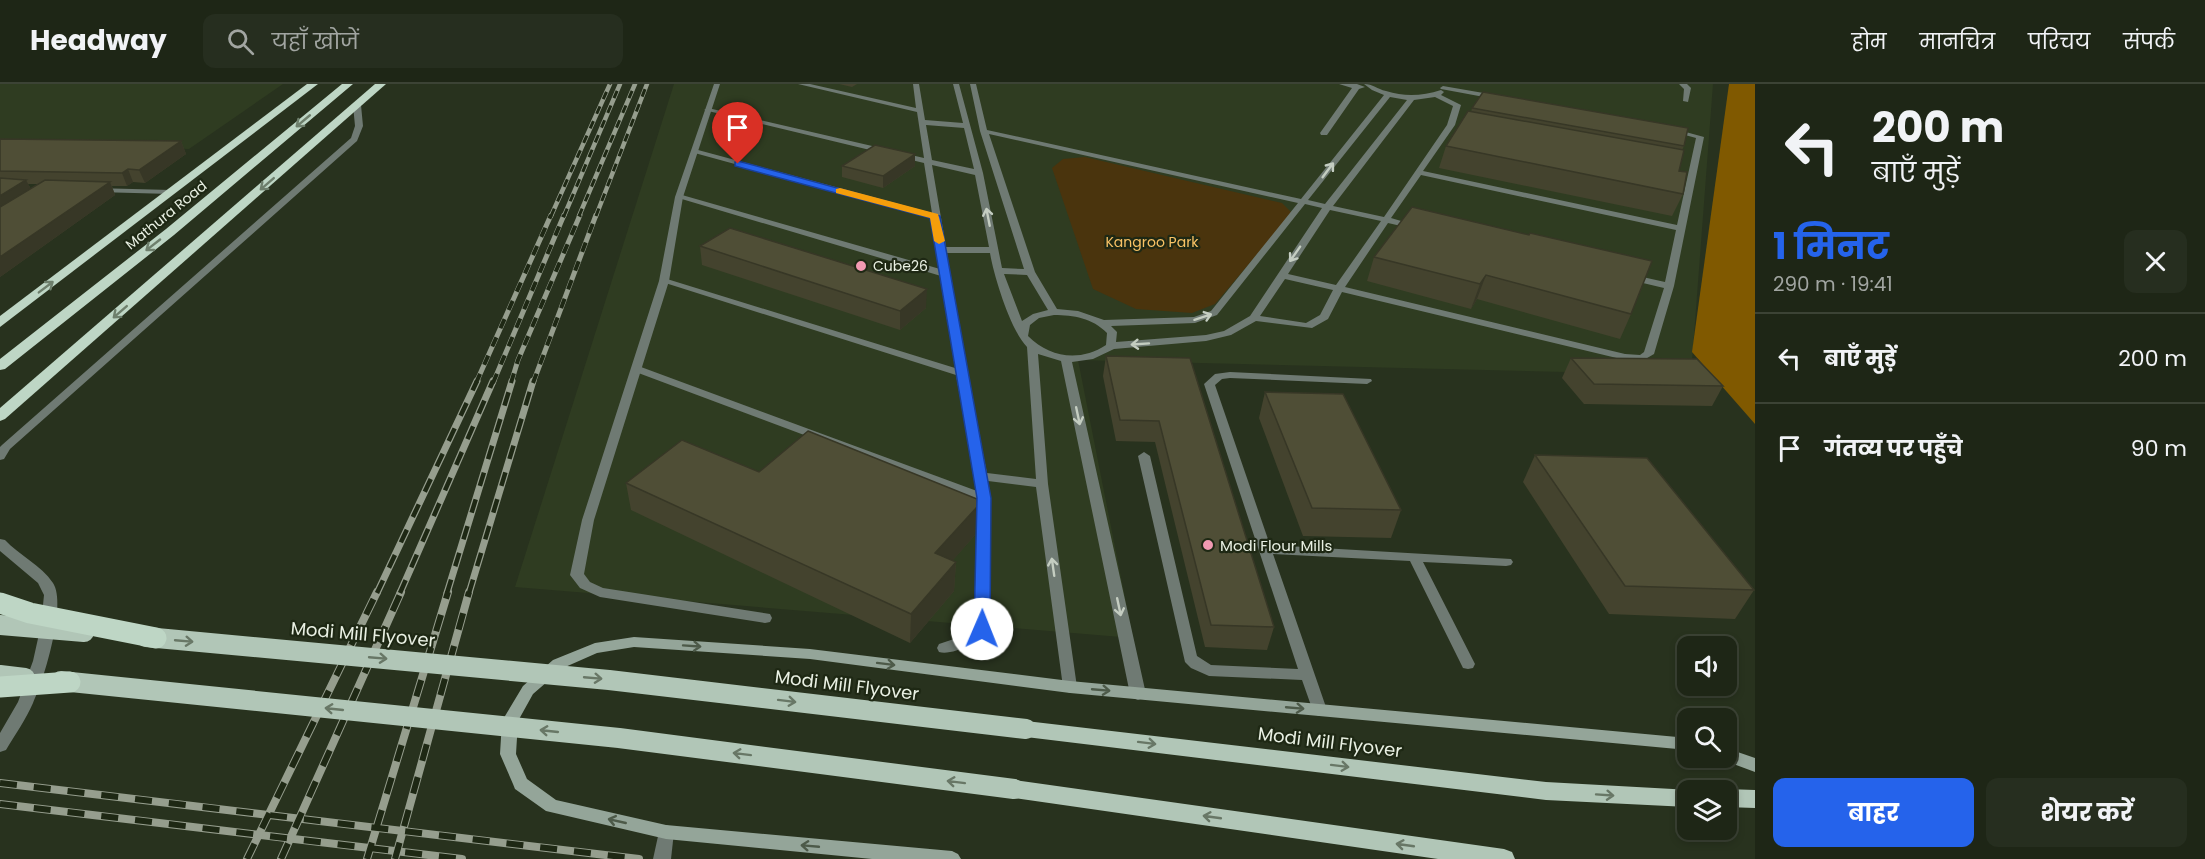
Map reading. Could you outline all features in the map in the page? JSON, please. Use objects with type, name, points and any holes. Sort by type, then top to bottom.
[{"type":"highway","name":"Mathura Road","points":[[0,323],[313,84]]},
{"type":"highway","name":"Mathura Road","points":[[0,366],[170,232],[348,84]]},
{"type":"highway","points":[[0,416],[381,84]]},
{"type":"highway","points":[[0,315],[28,302]]},
{"type":"highway","points":[[0,603],[30,612],[156,638]]},
{"type":"highway","points":[[0,687],[70,682]]},
{"type":"main road","name":"Modi Mill Flyover","points":[[0,625],[609,680],[1546,791],[1677,797]]},
{"type":"main road","points":[[952,859],[666,832],[552,806],[522,784],[508,754],[510,721],[528,690],[558,664],[595,648],[634,642],[810,654],[1138,694],[1677,743]]},
{"type":"main road","points":[[0,675],[619,738],[1014,789],[1504,859]]},
{"type":"main road","points":[[1737,758],[1755,765]]},
{"type":"main road","points":[[1737,798],[1755,799]]},
{"type":"street","points":[[717,84],[680,197],[664,281],[588,520],[577,575],[585,585],[600,592],[765,618]]},
{"type":"street","points":[[801,84],[967,126]]},
{"type":"street","points":[[916,84],[935,216],[984,498],[982,629],[968,640],[944,648]]},
{"type":"street","points":[[956,84],[979,173],[998,271],[1022,333],[1032,347],[1042,484],[1070,687]]},
{"type":"street","points":[[973,84],[984,132],[1030,272],[1054,312]]},
{"type":"street","points":[[1342,84],[1413,97],[1439,90],[1509,100]]},
{"type":"street","points":[[1367,84],[1375,89]]},
{"type":"street","points":[[1682,84],[1688,88],[1686,100]]},
{"type":"street","points":[[1324,133],[1357,86]]},
{"type":"street","points":[[1439,90],[1496,104]]},
{"type":"street","points":[[1254,318],[1308,326],[1324,317],[1338,290],[1451,125],[1457,105],[1439,90]]},
{"type":"street","points":[[1104,323],[1164,323],[1195,320],[1214,314],[1389,94]]},
{"type":"street","points":[[1032,347],[1066,359],[1092,357],[1112,346],[1169,342],[1227,333],[1254,318],[1328,206],[1413,97]]},
{"type":"street","points":[[0,456],[15,439],[354,139],[358,126],[357,105]]},
{"type":"street","points":[[708,110],[979,173]]},
{"type":"street","points":[[1451,125],[1462,128]]},
{"type":"street","points":[[1281,275],[1625,357],[1642,358],[1649,354],[1669,286],[1679,228],[1694,171],[1697,137],[1664,131]]},
{"type":"street","points":[[984,132],[1328,206],[1419,228]]},
{"type":"street","points":[[695,152],[935,216]]},
{"type":"street","points":[[1683,169],[1694,171]]},
{"type":"street","points":[[1417,172],[1679,228]]},
{"type":"street","points":[[83,189],[171,192]]},
{"type":"street","points":[[680,197],[946,274]]},
{"type":"street","points":[[941,250],[994,250]]},
{"type":"street","points":[[998,271],[1030,272]]},
{"type":"street","points":[[1623,275],[1669,286]]},
{"type":"street","points":[[664,281],[961,373]]},
{"type":"street","points":[[1022,333],[1025,324],[1030,320],[1054,312],[1084,314],[1104,323],[1112,332],[1112,346]]},
{"type":"street","points":[[1164,323],[1169,342]]},
{"type":"street","points":[[1066,359],[1138,694]]},
{"type":"street","points":[[637,369],[984,498]]},
{"type":"street","points":[[1319,710],[1209,384],[1219,376],[1230,375],[1367,381]]},
{"type":"street","points":[[1144,456],[1190,658],[1196,664],[1209,670],[1307,675]]},
{"type":"street","points":[[982,476],[1042,484]]},
{"type":"street","points":[[0,543],[19,562],[42,579],[50,588],[51,597],[44,649],[27,701],[0,746]]},
{"type":"street","points":[[1264,549],[1506,562]]},
{"type":"street","points":[[1414,557],[1468,664]]},
{"type":"street","points":[[662,859],[666,832]]},
{"type":"shaded area","points":[[0,84],[283,84],[189,149],[0,144]]},
{"type":"shaded area","points":[[674,84],[1713,84],[1691,375],[1078,360],[1133,638],[515,587]]},
{"type":"shaded area","points":[[1729,84],[1755,84],[1755,424],[1692,352]]},
{"type":"green space","name":"Kangroo Park","points":[[1085,157],[1282,203],[1292,213],[1215,304],[1192,313],[1136,309],[1093,289],[1052,168],[1063,159]]},
{"type":"building","points":[[1483,92],[1688,128],[1684,146],[1472,108]]},
{"type":"building","points":[[1468,111],[1684,150],[1679,171],[1687,172],[1683,194],[1446,146]]},
{"type":"building","points":[[0,139],[181,141],[139,170],[128,169],[122,173],[0,171]]},
{"type":"building","points":[[875,145],[915,154],[883,176],[842,166]]},
{"type":"building","points":[[0,178],[26,180],[0,196]]},
{"type":"building","points":[[45,180],[110,182],[0,257],[0,207]]},
{"type":"building","points":[[1412,207],[1652,261],[1631,314],[1486,275],[1480,284],[1374,257]]},
{"type":"building","points":[[730,228],[927,289],[900,311],[700,246]]},
{"type":"building","name":"Modi Flour Mills","points":[[1106,356],[1190,358],[1274,627],[1211,625],[1159,421],[1120,420]]},
{"type":"building","points":[[1571,358],[1697,359],[1723,386],[1594,384]]},
{"type":"building","points":[[1265,392],[1343,394],[1401,510],[1312,508]]},
{"type":"building","points":[[808,431],[977,499],[977,507],[935,553],[956,562],[911,614],[626,483],[682,440],[759,472]]},
{"type":"building","points":[[1535,455],[1647,458],[1754,590],[1625,586]]},
{"type":"railway","points":[[551,216],[610,84]]},
{"type":"railway","points":[[564,216],[620,84]]},
{"type":"railway","points":[[579,216],[635,84]]},
{"type":"railway","points":[[596,216],[647,84]]},
{"type":"railway","points":[[476,383],[551,215]]},
{"type":"railway","points":[[493,383],[564,215]]},
{"type":"railway","points":[[511,383],[518,360],[580,215]]},
{"type":"railway","points":[[533,383],[596,215]]},
{"type":"railway","points":[[377,593],[477,381]]},
{"type":"railway","points":[[400,593],[493,381]]},
{"type":"railway","points":[[447,593],[512,381]]},
{"type":"railway","points":[[469,593],[533,381]]},
{"type":"railway","points":[[268,815],[377,592]]},
{"type":"railway","points":[[299,819],[401,592]]},
{"type":"railway","points":[[376,828],[448,592]]},
{"type":"railway","points":[[403,831],[469,592]]},
{"type":"railway","points":[[0,783],[268,815]]},
{"type":"railway","points":[[0,804],[259,835]]},
{"type":"railway","points":[[259,835],[268,815]]},
{"type":"railway","points":[[268,815],[299,819]]},
{"type":"railway","points":[[290,839],[299,819]]},
{"type":"railway","points":[[299,819],[376,828]]},
{"type":"railway","points":[[370,848],[376,828]]},
{"type":"railway","points":[[376,828],[403,831]]},
{"type":"railway","points":[[397,851],[403,831]]},
{"type":"railway","points":[[403,831],[639,859]]},
{"type":"railway","points":[[247,859],[259,835]]},
{"type":"railway","points":[[259,835],[290,839]]},
{"type":"railway","points":[[281,859],[290,839]]},
{"type":"railway","points":[[290,839],[370,848]]},
{"type":"railway","points":[[367,859],[370,848]]},
{"type":"railway","points":[[370,848],[397,851]]},
{"type":"railway","points":[[395,859],[397,851]]},
{"type":"railway","points":[[397,851],[462,859]]},
{"type":"slow traffic","points":[[840,191],[935,216],[939,241]]},
{"type":"place","name":"Cube26","points":[[861,266]]},
{"type":"place","name":"Modi Flour Mills","points":[[1208,545]]},
{"type":"route","points":[[738,164],[935,216],[961,373],[982,476],[984,498],[982,629]]}]
